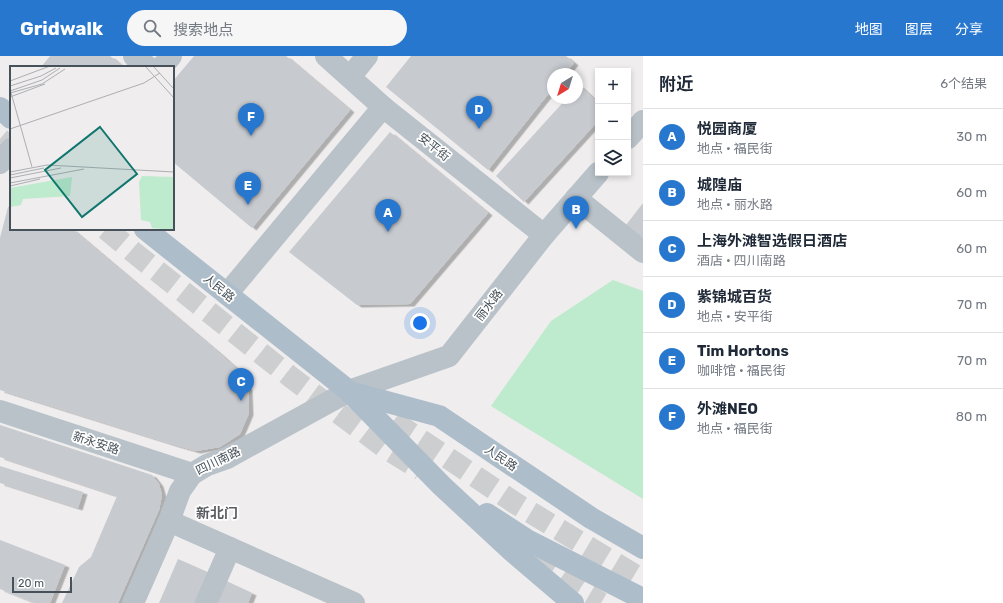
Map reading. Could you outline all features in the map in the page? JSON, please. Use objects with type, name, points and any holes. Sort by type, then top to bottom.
[{"type":"main road","points":[[0,108],[10,117]]},
{"type":"main road","name":"人民路","points":[[146,230],[349,391],[442,486],[512,551],[573,603]]},
{"type":"main road","name":"人民路","points":[[349,391],[439,416],[590,518],[643,548]]},
{"type":"main road","name":"人民路","points":[[442,486],[527,540],[643,599]]},
{"type":"street","points":[[134,56],[147,66]]},
{"type":"street","points":[[163,66],[171,56]]},
{"type":"street","name":"安平街","points":[[326,56],[383,107],[544,235]]},
{"type":"street","points":[[350,77],[367,56]]},
{"type":"street","points":[[227,294],[383,107]]},
{"type":"street","points":[[631,135],[643,121]]},
{"type":"street","points":[[0,163],[10,150]]},
{"type":"street","name":"丽水路","points":[[349,391],[449,356],[544,235],[595,176]]},
{"type":"street","points":[[576,198],[643,252]]},
{"type":"street","name":"四川南路","points":[[133,603],[169,521],[180,491],[192,474],[207,465],[227,458],[349,391]]},
{"type":"street","name":"新永安路","points":[[0,411],[192,474]]},
{"type":"street","points":[[169,521],[354,603]]},
{"type":"street","points":[[206,603],[230,548]]},
{"type":"green space","points":[[613,280],[643,291],[643,499],[491,406],[551,321]]},
{"type":"building","points":[[50,56],[110,56],[122,66],[42,66]]},
{"type":"building","points":[[194,56],[286,56],[350,110],[252,228],[174,163],[174,80]]},
{"type":"building","points":[[411,56],[566,56],[574,63],[570,68],[547,68],[547,96],[488,170],[386,87]]},
{"type":"building","points":[[583,89],[595,100],[595,124],[524,202],[496,176],[562,104],[583,104]]},
{"type":"building","points":[[390,132],[488,213],[410,304],[357,305],[289,252]]},
{"type":"building","points":[[643,203],[643,238],[626,225]]},
{"type":"building","points":[[10,206],[10,230],[73,230],[237,369],[248,388],[249,413],[240,434],[220,447],[196,451],[0,390],[0,238],[8,207]]},
{"type":"building","points":[[0,425],[152,475],[159,484],[162,495],[159,510],[118,603],[62,603],[79,567],[91,557],[117,496],[0,457]]},
{"type":"building","points":[[0,466],[83,492],[78,508],[0,483]]},
{"type":"building","points":[[0,540],[65,565],[50,603],[35,603],[0,589]]},
{"type":"building","points":[[178,559],[212,574],[199,603],[159,603]]},
{"type":"building","points":[[222,579],[252,593],[248,603],[211,603]]},
{"type":"tunnel","points":[[0,139],[10,147]]},
{"type":"tunnel","points":[[107,230],[292,378],[384,447],[421,470]]},
{"type":"tunnel","points":[[368,400],[406,430],[515,503],[643,580]]},
{"type":"tunnel","points":[[534,559],[579,590],[601,603]]},
{"type":"place","name":"紫锦城百货","points":[[479,129]]},
{"type":"place","name":"外滩NEO","points":[[251,136]]},
{"type":"place","name":"Tim Hortons","points":[[248,205]]},
{"type":"place","name":"城隍庙","points":[[576,229]]},
{"type":"place","name":"悦园商厦","points":[[388,232]]},
{"type":"place","name":"上海外滩智选假日酒店","points":[[241,401]]},
{"type":"district","name":"新北门","points":[[217,513]]}]
